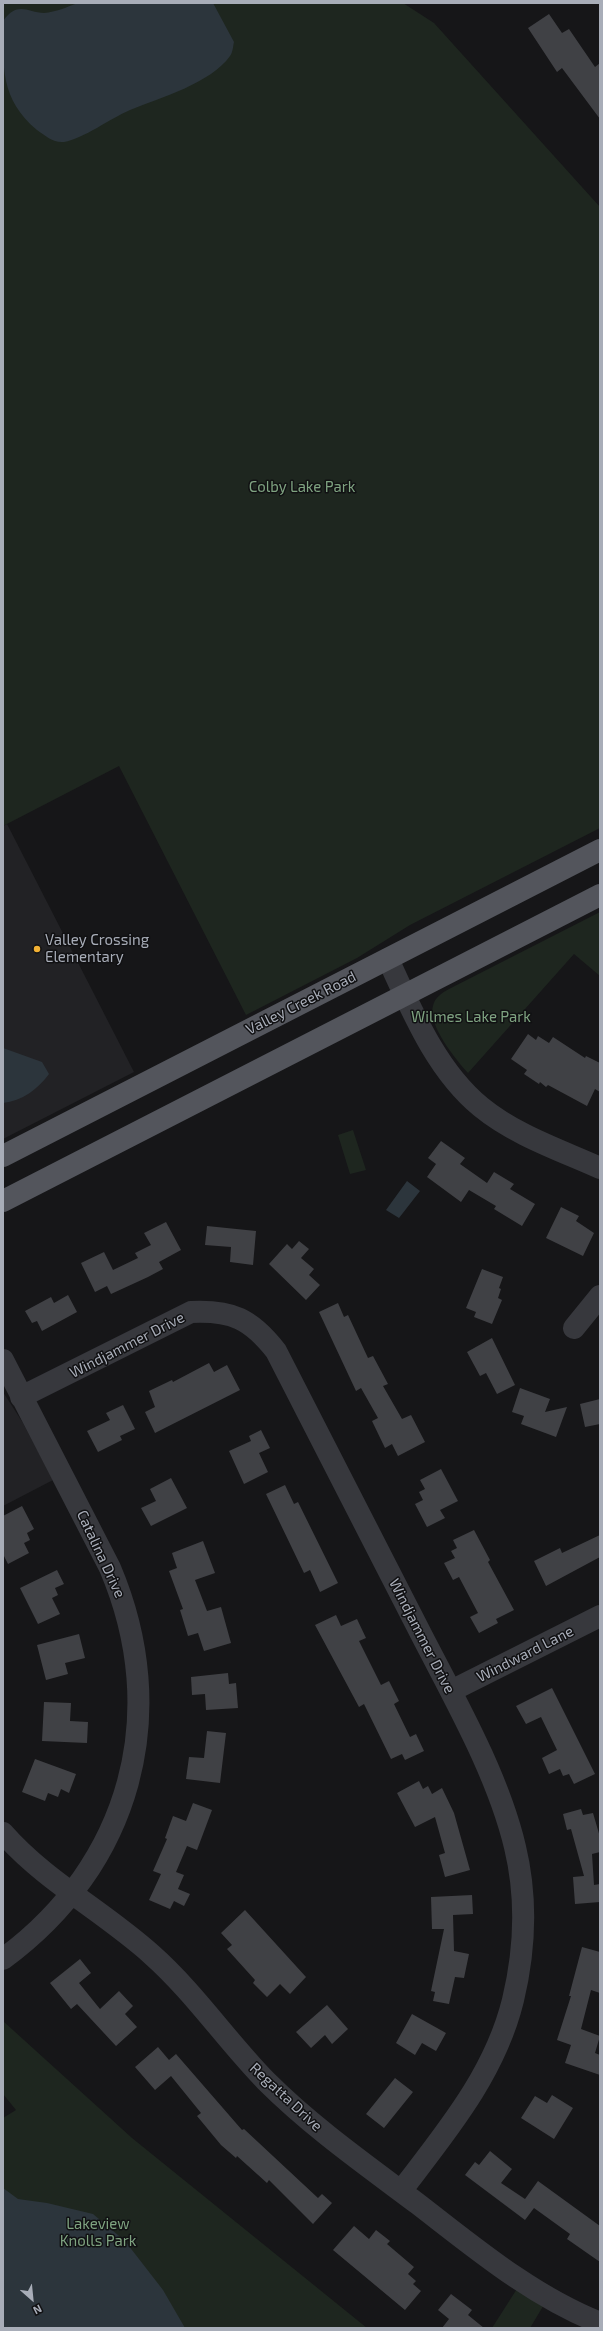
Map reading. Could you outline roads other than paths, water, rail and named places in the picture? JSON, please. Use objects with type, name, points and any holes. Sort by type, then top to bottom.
[{"type":"main road","name":"Valley Creek Road","points":[[3,1156],[600,850]]},
{"type":"main road","points":[[3,1201],[600,895]]},
{"type":"street","points":[[388,959],[405,995],[435,1050],[458,1084],[482,1107],[516,1129],[600,1168]]},
{"type":"street","points":[[574,1328],[600,1296]]},
{"type":"street","name":"Windjammer Drive","points":[[22,1396],[191,1312],[211,1311],[233,1314],[251,1324],[276,1351],[451,1691],[503,1806],[516,1848],[522,1887],[523,1928],[520,1967],[513,2001],[500,2042],[482,2079],[458,2116],[401,2191]]},
{"type":"street","name":"Catalina Drive","points":[[3,1360],[110,1568],[123,1598],[133,1636],[140,1684],[139,1724],[135,1759],[125,1792],[97,1856],[72,1894],[47,1923],[3,1959]]},
{"type":"street","name":"Windward Lane","points":[[451,1691],[600,1616]]},
{"type":"street","name":"Regatta Drive","points":[[3,1833],[18,1849],[72,1894],[150,1953],[175,1977],[240,2053],[290,2103],[401,2191],[537,2292],[575,2313],[600,2323]]},
{"type":"place","name":"Valley Crossing Elementary","points":[[37,949]]},
{"type":"park label","name":"Colby Lake Park","points":[[302,487]]},
{"type":"park label","name":"Wilmes Lake Park","points":[[471,1017]]},
{"type":"park label","name":"Lakeview Knolls Park","points":[[98,2232]]}]
